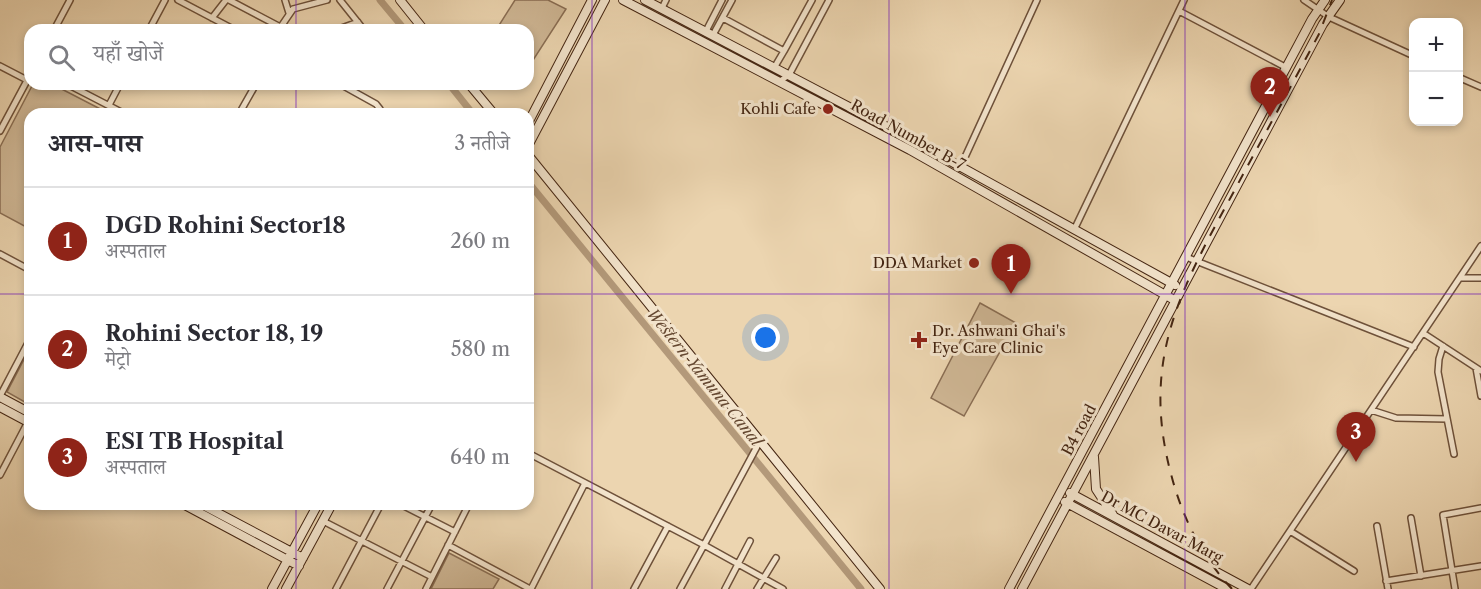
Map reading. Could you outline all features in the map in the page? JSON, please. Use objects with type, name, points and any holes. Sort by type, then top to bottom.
[{"type":"street","points":[[57,24],[70,0]]},
{"type":"street","points":[[152,24],[165,0]]},
{"type":"street","points":[[178,0],[224,24]]},
{"type":"street","points":[[212,18],[228,0],[273,24]]},
{"type":"street","points":[[285,0],[289,13]]},
{"type":"street","points":[[284,24],[293,9],[327,0]]},
{"type":"street","points":[[340,0],[358,22],[352,24]]},
{"type":"street","points":[[400,0],[419,24]]},
{"type":"street","points":[[534,111],[592,0]]},
{"type":"street","points":[[534,136],[605,0]]},
{"type":"street","name":"Road Number B-7","points":[[624,0],[910,150],[1176,301]]},
{"type":"street","name":"Road Number B-7","points":[[645,0],[914,141],[1182,290]]},
{"type":"street","points":[[662,8],[666,0]]},
{"type":"street","points":[[709,33],[722,0]]},
{"type":"street","points":[[709,33],[723,18],[732,0]]},
{"type":"street","points":[[774,68],[812,0]]},
{"type":"street","points":[[780,81],[789,75],[829,0]]},
{"type":"street","points":[[960,168],[1037,0]]},
{"type":"street","points":[[1074,230],[1184,0]]},
{"type":"street","points":[[1304,0],[1318,11],[1409,54]]},
{"type":"street","name":"B4 road","points":[[1009,589],[1325,0]]},
{"type":"street","name":"B4 road","points":[[1022,589],[1329,16],[1340,0]]},
{"type":"street","points":[[1179,11],[1287,68]]},
{"type":"street","points":[[804,13],[818,21]]},
{"type":"street","points":[[723,18],[784,51]]},
{"type":"street","points":[[0,66],[24,75]]},
{"type":"street","points":[[1463,78],[1481,87]]},
{"type":"street","points":[[0,130],[24,86]]},
{"type":"street","points":[[79,90],[114,108]]},
{"type":"street","points":[[109,105],[117,90]]},
{"type":"street","points":[[242,108],[253,90]]},
{"type":"street","points":[[350,90],[380,108]]},
{"type":"street","points":[[474,90],[489,108]]},
{"type":"street","points":[[910,150],[914,141]]},
{"type":"street","points":[[534,163],[758,444],[880,589]]},
{"type":"street","points":[[1249,589],[1481,246]]},
{"type":"street","points":[[0,254],[24,267]]},
{"type":"street","points":[[1186,257],[1414,347]]},
{"type":"street","points":[[1460,278],[1481,278]]},
{"type":"street","points":[[1423,333],[1479,369],[1481,396]]},
{"type":"street","points":[[1443,346],[1438,372],[1454,454]]},
{"type":"street","points":[[24,350],[0,396],[24,414]]},
{"type":"street","points":[[1121,379],[1131,385]]},
{"type":"street","points":[[0,406],[24,416]]},
{"type":"street","points":[[1371,410],[1396,418],[1447,419]]},
{"type":"street","points":[[0,475],[24,430]]},
{"type":"street","points":[[680,589],[758,444]]},
{"type":"street","points":[[1094,455],[1096,489],[1115,518]]},
{"type":"street","points":[[534,456],[783,589]]},
{"type":"street","points":[[448,545],[530,589],[585,483]]},
{"type":"street","name":"Dr MC Davar Marg","points":[[1063,489],[1249,589]]},
{"type":"street","points":[[1059,498],[1227,589]]},
{"type":"street","points":[[1455,589],[1443,515],[1481,508]]},
{"type":"street","points":[[195,510],[290,556]]},
{"type":"street","points":[[211,510],[301,562]]},
{"type":"street","points":[[272,589],[315,510]]},
{"type":"street","points":[[286,589],[328,510]]},
{"type":"street","points":[[344,589],[337,587],[378,510]]},
{"type":"street","points":[[412,510],[455,532]]},
{"type":"street","points":[[387,589],[429,510]]},
{"type":"street","points":[[426,589],[466,510]]},
{"type":"street","points":[[1411,518],[1421,576]]},
{"type":"street","points":[[322,521],[432,577]]},
{"type":"street","points":[[634,589],[668,526]]},
{"type":"street","points":[[1377,526],[1388,589]]},
{"type":"street","points":[[1290,531],[1354,571]]},
{"type":"street","points":[[725,589],[750,541]]},
{"type":"street","points":[[757,589],[776,558]]},
{"type":"street","points":[[1386,581],[1481,566]]},
{"type":"shaded area","points":[[515,0],[548,0],[566,9],[534,59],[534,24],[500,24]]},
{"type":"shaded area","points":[[30,90],[64,90],[98,108],[24,108],[24,226],[0,213],[0,147]]},
{"type":"shaded area","points":[[980,303],[1016,323],[964,416],[931,398]]},
{"type":"shaded area","points":[[24,359],[24,402],[7,392]]},
{"type":"shaded area","points":[[449,553],[499,579],[493,589],[431,589]]},
{"type":"waterway","name":"Western Yamuna Canal","points":[[380,0],[400,24]]},
{"type":"waterway","name":"Western Yamuna Canal","points":[[454,90],[468,108]]},
{"type":"waterway","name":"Western Yamuna Canal","points":[[534,189],[861,589]]},
{"type":"railway","points":[[1232,589],[1211,564],[1194,536],[1171,474],[1163,434],[1160,397],[1163,362],[1170,329],[1181,296],[1213,230],[1319,34],[1332,0]]},
{"type":"place","name":"Kohli Cafe","points":[[828,109]]},
{"type":"place","name":"Rohini Sector 18, 19","points":[[1270,117]]},
{"type":"place","name":"DDA Market","points":[[974,263]]},
{"type":"place","name":"DGD Rohini Sector18","points":[[1011,294]]},
{"type":"place","name":"Dr. Ashwani Ghai's Eye Care Clinic","points":[[919,340]]},
{"type":"place","name":"ESI TB Hospital","points":[[1356,462]]}]
